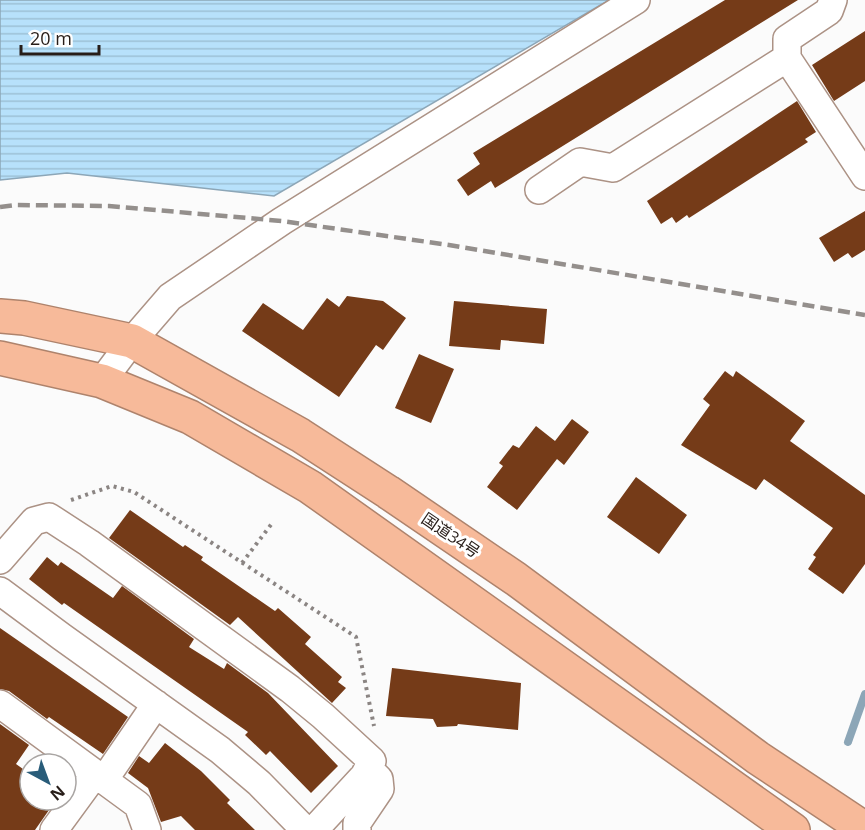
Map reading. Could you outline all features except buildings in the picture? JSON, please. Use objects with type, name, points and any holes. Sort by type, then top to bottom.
[{"type":"highway","name":"国道34号","points":[[0,316],[24,318],[132,341],[300,435],[516,579],[758,758],[865,829]]},
{"type":"highway","points":[[0,358],[102,381],[190,417],[310,487],[793,830]]},
{"type":"street","points":[[102,381],[132,341],[170,297],[282,221],[636,0]]},
{"type":"street","points":[[833,0],[829,11],[787,39],[787,58],[865,176]]},
{"type":"street","points":[[539,190],[580,162],[613,168],[787,58]]},
{"type":"street","points":[[0,560],[33,521],[49,517],[89,543],[290,689],[324,716],[370,765],[380,779],[380,789],[357,823],[357,830]]},
{"type":"street","points":[[0,591],[220,750],[259,783],[305,830]]},
{"type":"street","points":[[0,704],[138,805],[147,830]]},
{"type":"street","points":[[54,830],[100,777],[156,704]]},
{"type":"street","points":[[314,830],[364,776],[370,765]]},
{"type":"path","points":[[49,517],[63,502],[112,486],[134,492],[356,637],[378,743],[370,765]]},
{"type":"path","points":[[242,563],[273,522]]},
{"type":"water","points":[[0,0],[609,0],[274,196],[67,173],[0,180]]},
{"type":"waterway","points":[[848,742],[865,694]]},
{"type":"railway","points":[[0,207],[15,205],[109,206],[282,221],[449,245],[865,315]]}]
